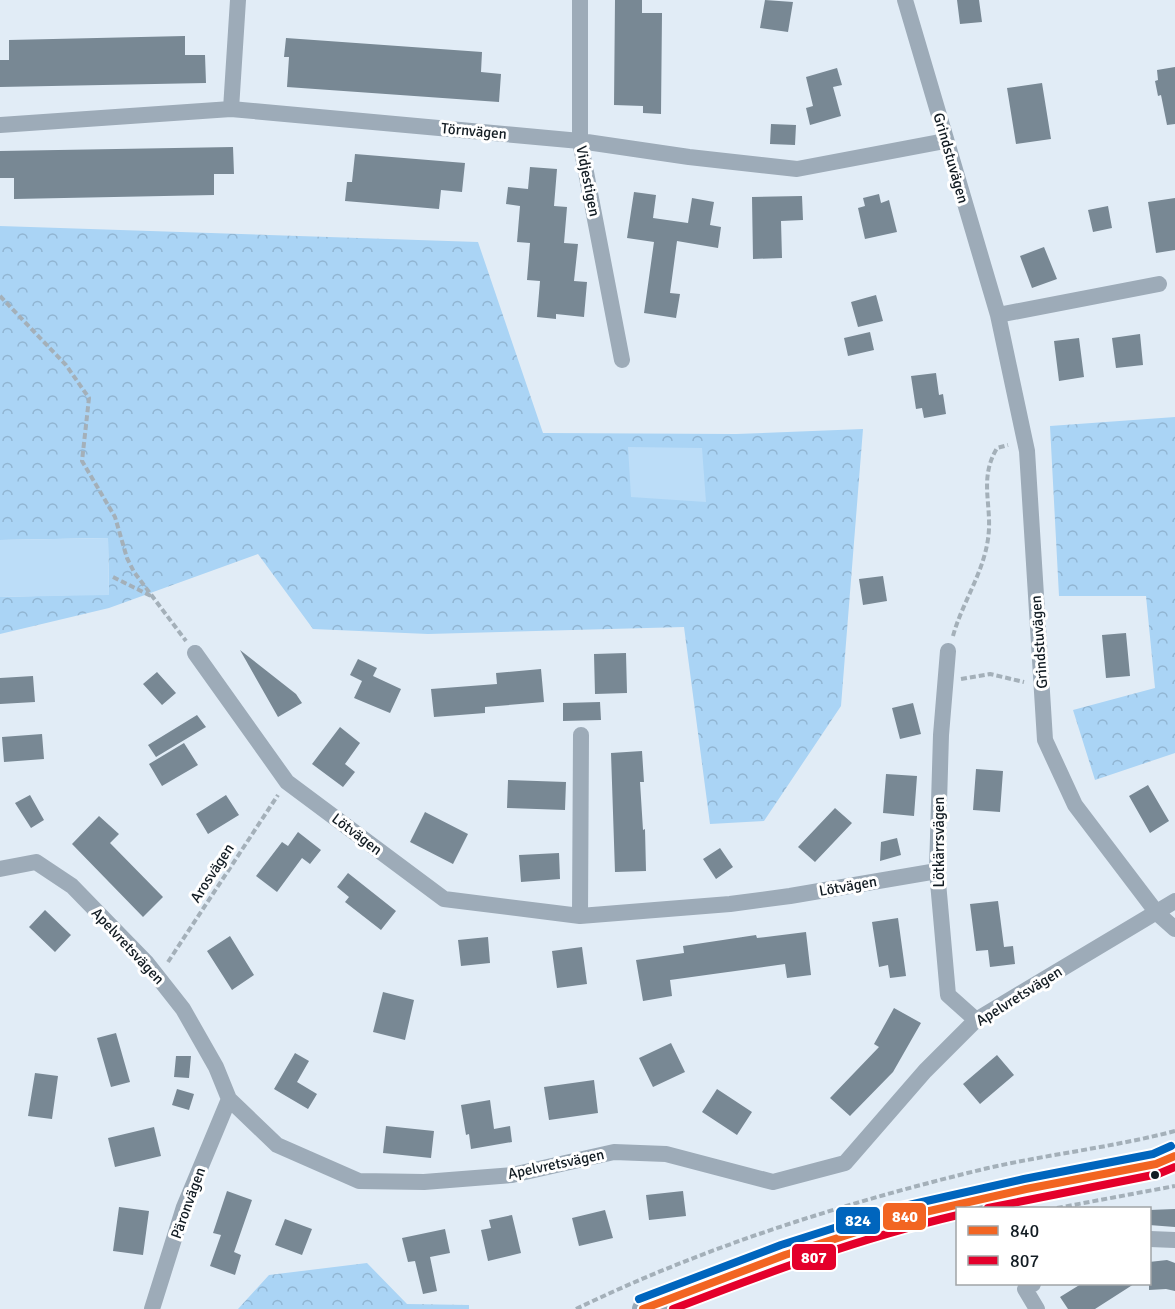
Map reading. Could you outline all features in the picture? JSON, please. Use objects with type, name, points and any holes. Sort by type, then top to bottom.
[{"type":"main road","points":[[643,1309],[785,1255],[903,1217],[1026,1189],[1169,1161]]},
{"type":"street","points":[[231,109],[238,0]]},
{"type":"street","name":"Vidjestigen","points":[[580,0],[580,141],[622,360]]},
{"type":"street","name":"Grindstuvägen","points":[[905,0],[998,315],[1027,452],[1045,740],[1076,805],[1157,914],[1175,929]]},
{"type":"street","name":"Törnvägen","points":[[0,125],[231,109],[580,141],[797,170],[945,141]]},
{"type":"street","points":[[998,315],[1159,284]]},
{"type":"street","name":"Lötkärrsvägen","points":[[948,651],[941,735],[937,871],[948,995],[976,1020]]},
{"type":"street","name":"Lötvägen","points":[[195,653],[287,782],[444,899],[580,916],[740,903],[937,871]]},
{"type":"street","points":[[580,916],[581,735]]},
{"type":"street","name":"Apelvretsvägen","points":[[0,869],[36,862],[72,886],[146,962],[183,1009],[216,1067],[229,1099],[277,1145],[359,1181],[424,1182],[512,1175],[614,1152],[666,1154],[773,1182],[845,1163],[925,1071],[976,1020],[1157,914],[1175,901]]},
{"type":"street","name":"Päronvägen","points":[[152,1309],[184,1207],[229,1099]]},
{"type":"street","points":[[1151,1239],[1175,1240]]},
{"type":"street","points":[[1026,1285],[1037,1309]]},
{"type":"path","points":[[0,296],[66,365],[89,398],[82,461],[115,517],[127,558],[134,572],[195,653]]},
{"type":"path","points":[[948,651],[955,627],[979,575],[988,538],[986,481],[990,459],[997,448],[1012,444]]},
{"type":"path","points":[[113,577],[153,597]]},
{"type":"path","points":[[946,682],[990,674],[1030,683]]},
{"type":"path","name":"Arosvägen","points":[[158,977],[287,782]]},
{"type":"path","points":[[1067,1207],[1175,1186]]},
{"type":"green space","points":[[0,226],[478,242],[543,433],[736,434],[863,429],[841,706],[764,821],[710,824],[684,627],[428,634],[313,629],[258,554],[109,608],[0,634],[0,597],[109,594],[108,538],[0,540]]},
{"type":"green space","points":[[1175,417],[1175,753],[1095,780],[1073,710],[1155,688],[1146,596],[1059,596],[1050,426]]},
{"type":"green space","points":[[367,1263],[407,1304],[469,1305],[469,1309],[238,1309],[269,1275]]},
{"type":"shaded area","points":[[628,447],[702,448],[706,502],[631,497]]},
{"type":"shaded area","points":[[108,538],[109,595],[0,597],[0,540]]},
{"type":"building","points":[[615,0],[642,0],[642,13],[662,13],[661,114],[643,113],[643,106],[614,105]]},
{"type":"building","points":[[765,0],[793,2],[788,32],[760,28]]},
{"type":"building","points":[[957,0],[979,0],[982,22],[960,24]]},
{"type":"building","points":[[185,36],[185,55],[205,55],[206,83],[0,87],[0,60],[9,60],[9,40]]},
{"type":"building","points":[[286,38],[482,52],[481,72],[501,74],[499,102],[287,87],[289,57],[284,57]]},
{"type":"building","points":[[1175,67],[1175,124],[1167,125],[1161,95],[1158,96],[1155,81],[1158,80],[1157,70]]},
{"type":"building","points":[[837,68],[842,85],[833,87],[841,116],[810,125],[806,108],[813,106],[806,77]]},
{"type":"building","points":[[1042,83],[1051,139],[1016,144],[1007,88]]},
{"type":"building","points":[[771,124],[796,125],[795,145],[770,144]]},
{"type":"building","points":[[233,147],[234,174],[214,174],[214,195],[14,199],[14,178],[0,178],[0,151]]},
{"type":"building","points":[[355,154],[465,163],[462,192],[441,190],[439,209],[345,201],[347,182],[352,182]]},
{"type":"building","points":[[530,167],[557,169],[554,206],[567,207],[564,243],[578,244],[574,281],[587,282],[584,317],[556,314],[556,319],[537,317],[540,281],[527,280],[530,243],[517,242],[520,206],[506,204],[508,187],[528,189]]},
{"type":"building","points":[[634,192],[656,195],[653,218],[688,223],[692,198],[714,202],[710,225],[721,227],[718,248],[677,241],[670,293],[680,294],[676,318],[644,313],[654,242],[627,238]]},
{"type":"building","points":[[879,194],[881,203],[889,200],[897,232],[865,239],[858,208],[865,206],[863,198]]},
{"type":"building","points":[[802,196],[803,220],[781,221],[782,258],[753,259],[752,197]]},
{"type":"building","points":[[1175,198],[1175,250],[1156,253],[1148,202]]},
{"type":"building","points":[[1108,206],[1112,228],[1093,232],[1088,210]]},
{"type":"building","points":[[1044,247],[1057,279],[1032,288],[1020,256]]},
{"type":"building","points":[[876,295],[883,321],[858,327],[851,302]]},
{"type":"building","points":[[870,332],[874,350],[848,356],[844,338]]},
{"type":"building","points":[[1140,334],[1143,365],[1116,368],[1112,338]]},
{"type":"building","points":[[1079,338],[1084,377],[1059,381],[1054,341]]},
{"type":"building","points":[[936,373],[939,395],[943,394],[946,414],[924,418],[922,408],[916,409],[911,376]]},
{"type":"building","points":[[883,576],[887,601],[863,605],[859,579]]},
{"type":"building","points":[[1126,633],[1130,676],[1106,678],[1102,635]]},
{"type":"building","points":[[240,650],[296,694],[302,703],[278,717]]},
{"type":"building","points":[[626,653],[627,693],[595,694],[594,654]]},
{"type":"building","points":[[358,659],[377,668],[373,676],[401,689],[390,713],[354,698],[362,681],[350,675]]},
{"type":"building","points":[[541,669],[544,702],[485,707],[485,713],[434,717],[431,689],[497,684],[496,673]]},
{"type":"building","points":[[157,672],[176,693],[162,705],[143,684]]},
{"type":"building","points":[[33,676],[35,702],[0,704],[0,678]]},
{"type":"building","points":[[600,702],[601,720],[563,721],[563,703]]},
{"type":"building","points":[[913,703],[921,734],[900,739],[892,708]]},
{"type":"building","points":[[197,715],[206,727],[156,757],[148,745]]},
{"type":"building","points":[[340,727],[360,743],[345,764],[355,772],[343,787],[312,764]]},
{"type":"building","points":[[42,734],[44,759],[4,762],[2,737]]},
{"type":"building","points":[[184,743],[198,765],[162,786],[149,764]]},
{"type":"building","points":[[642,751],[644,782],[640,782],[643,830],[645,829],[646,871],[615,872],[611,753]]},
{"type":"building","points":[[976,769],[1003,771],[1000,812],[973,810]]},
{"type":"building","points":[[886,774],[917,776],[914,816],[883,813]]},
{"type":"building","points":[[508,780],[566,782],[565,810],[507,808]]},
{"type":"building","points":[[1148,785],[1169,821],[1150,833],[1129,796]]},
{"type":"building","points":[[30,795],[44,820],[31,828],[15,803]]},
{"type":"building","points":[[226,795],[239,815],[208,834],[196,814]]},
{"type":"building","points":[[835,808],[852,823],[815,862],[798,847]]},
{"type":"building","points":[[425,812],[468,834],[453,864],[410,842]]},
{"type":"building","points":[[99,816],[119,834],[110,843],[163,897],[143,917],[72,844]]},
{"type":"building","points":[[298,832],[321,850],[310,864],[302,858],[277,892],[256,876],[282,842],[288,846]]},
{"type":"building","points":[[897,838],[901,855],[880,861],[881,842]]},
{"type":"building","points":[[720,848],[733,867],[716,879],[703,859]]},
{"type":"building","points":[[559,853],[560,879],[521,882],[519,855]]},
{"type":"building","points":[[348,873],[396,911],[381,930],[345,902],[349,897],[337,887]]},
{"type":"building","points":[[998,901],[1004,947],[1013,946],[1015,964],[990,967],[988,950],[976,951],[970,904]]},
{"type":"building","points":[[45,910],[71,935],[55,952],[29,927]]},
{"type":"building","points":[[898,918],[906,976],[890,978],[888,965],[879,967],[872,922]]},
{"type":"building","points":[[806,932],[811,975],[787,978],[785,964],[670,980],[672,996],[643,1001],[636,960],[684,953],[683,946],[756,935],[757,938]]},
{"type":"building","points":[[230,936],[254,975],[232,990],[207,951]]},
{"type":"building","points":[[488,937],[490,963],[461,966],[458,940]]},
{"type":"building","points":[[582,947],[587,984],[557,988],[552,951]]},
{"type":"building","points":[[383,992],[414,1000],[405,1040],[373,1032]]},
{"type":"building","points":[[894,1008],[921,1023],[893,1072],[850,1116],[830,1098],[879,1047],[874,1044]]},
{"type":"building","points":[[116,1033],[130,1082],[111,1087],[97,1038]]},
{"type":"building","points":[[671,1043],[685,1072],[653,1087],[639,1058]]},
{"type":"building","points":[[295,1053],[309,1061],[297,1082],[317,1094],[308,1109],[274,1089]]},
{"type":"building","points":[[997,1055],[1014,1075],[980,1104],[963,1084]]},
{"type":"building","points":[[176,1056],[191,1056],[189,1078],[174,1077]]},
{"type":"building","points":[[35,1073],[58,1076],[52,1119],[28,1116]]},
{"type":"building","points":[[594,1080],[598,1113],[549,1120],[544,1087]]},
{"type":"building","points":[[177,1089],[194,1094],[189,1110],[172,1105]]},
{"type":"building","points":[[717,1089],[752,1112],[737,1135],[702,1112]]},
{"type":"building","points":[[490,1100],[494,1129],[510,1126],[512,1142],[471,1149],[461,1105]]},
{"type":"building","points":[[386,1126],[434,1131],[431,1158],[383,1153]]},
{"type":"building","points":[[154,1127],[161,1156],[115,1167],[108,1138]]},
{"type":"building","points":[[227,1191],[252,1200],[234,1252],[241,1255],[235,1275],[210,1266],[221,1235],[213,1233]]},
{"type":"building","points":[[683,1191],[686,1216],[649,1220],[646,1195]]},
{"type":"building","points":[[119,1207],[149,1211],[143,1255],[113,1251]]},
{"type":"building","points":[[1175,1209],[1175,1227],[1151,1225],[1151,1210]]},
{"type":"building","points":[[605,1210],[613,1238],[579,1246],[572,1218]]},
{"type":"building","points":[[512,1215],[521,1253],[488,1261],[481,1230],[491,1228],[489,1220]]},
{"type":"building","points":[[285,1219],[312,1229],[302,1255],[275,1245]]},
{"type":"building","points":[[445,1229],[450,1253],[430,1257],[437,1291],[423,1294],[415,1261],[408,1262],[402,1238]]},
{"type":"building","points":[[1167,1260],[1175,1263],[1175,1291],[1149,1290],[1151,1262]]},
{"type":"building","points":[[1079,1285],[1132,1285],[1095,1309],[1068,1309],[1060,1297]]},
{"type":"transit line","name":"824","points":[[639,1299],[781,1245],[900,1207],[1024,1179],[1153,1154],[1171,1146]]},
{"type":"transit line","name":"840","points":[[643,1309],[785,1255],[903,1217],[1026,1189],[1156,1164],[1175,1156]]},
{"type":"transit line","name":"807","points":[[993,1207],[1158,1174],[1175,1167]]},
{"type":"transit line","name":"807","points":[[673,1309],[849,1245],[956,1215]]}]
